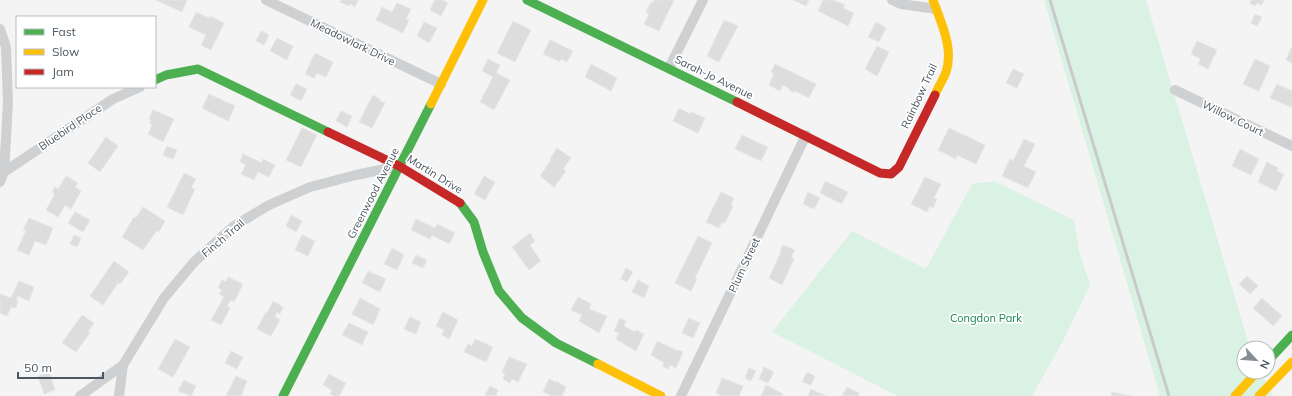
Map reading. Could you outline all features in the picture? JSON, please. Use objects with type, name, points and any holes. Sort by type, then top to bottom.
[{"type":"street","name":"Meadowlark Drive","points":[[266,0],[441,84]]},
{"type":"street","name":"Greenwood Avenue","points":[[284,396],[483,0]]},
{"type":"street","name":"Sarah-Jo Avenue","points":[[528,0],[806,135],[880,173],[891,174]]},
{"type":"street","points":[[669,68],[703,0]]},
{"type":"street","points":[[892,0],[900,4],[935,5]]},
{"type":"street","name":"Rainbow Trail","points":[[891,174],[899,167],[946,72],[948,44],[935,5]]},
{"type":"street","points":[[0,29],[6,47],[8,103],[4,172],[0,182]]},
{"type":"street","name":"Martin Drive","points":[[156,80],[166,75],[198,69],[400,166],[459,202],[474,222],[483,252],[498,290],[522,318],[556,343],[662,396]]},
{"type":"street","name":"Bluebird Place","points":[[4,172],[112,99],[138,88]]},
{"type":"street","name":"Willow Court","points":[[1175,90],[1292,146]]},
{"type":"street","name":"Plum Street","points":[[681,396],[806,135]]},
{"type":"street","name":"Finch Trail","points":[[119,396],[123,365],[164,298],[194,262],[234,226],[269,205],[310,187],[356,175],[400,166]]},
{"type":"street","points":[[1276,352],[1292,335]]},
{"type":"street","points":[[1259,396],[1292,362]]},
{"type":"street","points":[[80,396],[123,365]]},
{"type":"street","points":[[1235,396],[1250,380]]},
{"type":"green space","points":[[1044,0],[1146,0],[1248,340],[1236,340],[1236,380],[1264,380],[1273,396],[1160,396]]},
{"type":"green space","name":"Congdon Park","points":[[994,181],[1074,220],[1079,251],[1090,285],[1063,341],[1032,396],[898,396],[772,332],[852,231],[926,269],[972,184]]},
{"type":"building","points":[[156,0],[187,0],[182,12]]},
{"type":"building","points":[[341,0],[358,0],[355,7],[350,4],[349,6],[340,2]]},
{"type":"building","points":[[435,0],[442,0],[448,3],[441,16],[430,10]]},
{"type":"building","points":[[654,0],[674,0],[659,31],[644,24],[649,14],[646,12],[651,2],[652,3]]},
{"type":"building","points":[[793,0],[809,0],[806,6]]},
{"type":"building","points":[[823,0],[833,0],[845,5],[843,8],[854,13],[848,26],[818,11]]},
{"type":"building","points":[[1251,0],[1264,0],[1262,5],[1257,3],[1255,6],[1250,3]]},
{"type":"building","points":[[397,3],[411,9],[406,19],[409,20],[403,33],[376,20],[382,7],[392,12]]},
{"type":"building","points":[[196,12],[209,18],[210,16],[224,23],[211,50],[201,45],[206,35],[189,27]]},
{"type":"building","points":[[1255,14],[1262,17],[1257,26],[1251,23]]},
{"type":"building","points":[[724,20],[738,26],[719,62],[707,56]]},
{"type":"building","points":[[513,21],[531,30],[515,62],[497,53]]},
{"type":"building","points":[[424,22],[437,28],[429,43],[417,36]]},
{"type":"building","points":[[876,22],[886,28],[879,42],[868,37]]},
{"type":"building","points":[[261,31],[269,35],[264,45],[256,41]]},
{"type":"building","points":[[277,38],[293,46],[287,60],[270,51]]},
{"type":"building","points":[[550,40],[573,51],[567,62],[561,59],[560,62],[543,54]]},
{"type":"building","points":[[1197,41],[1217,50],[1208,69],[1198,64],[1201,59],[1191,54]]},
{"type":"building","points":[[877,46],[889,52],[877,76],[865,69]]},
{"type":"building","points":[[1291,48],[1292,49],[1292,63],[1286,60]]},
{"type":"building","points":[[315,53],[333,62],[326,77],[317,73],[314,78],[305,74]]},
{"type":"building","points":[[488,59],[500,65],[496,73],[510,80],[494,110],[480,102],[493,77],[482,71]]},
{"type":"building","points":[[1255,59],[1270,66],[1259,91],[1243,84]]},
{"type":"building","points":[[591,64],[617,78],[611,91],[585,77]]},
{"type":"building","points":[[775,64],[816,84],[809,98],[795,91],[795,93],[789,90],[790,89],[783,85],[780,91],[769,85],[774,73],[771,72]]},
{"type":"building","points":[[1013,69],[1024,74],[1017,88],[1006,83]]},
{"type":"building","points":[[296,84],[307,89],[301,101],[290,95]]},
{"type":"building","points":[[1277,84],[1292,91],[1291,107],[1270,98]]},
{"type":"building","points":[[209,94],[235,106],[228,121],[202,108]]},
{"type":"building","points":[[373,95],[385,103],[372,128],[359,122]]},
{"type":"building","points":[[679,108],[690,114],[691,112],[705,118],[698,133],[673,121]]},
{"type":"building","points":[[153,110],[174,119],[163,142],[148,134],[152,125],[150,124],[151,120],[149,119]]},
{"type":"building","points":[[341,111],[352,116],[347,127],[336,121]]},
{"type":"building","points":[[302,128],[317,135],[301,167],[286,160]]},
{"type":"building","points":[[949,128],[985,145],[976,164],[957,155],[956,159],[938,150]]},
{"type":"building","points":[[742,135],[768,147],[761,161],[735,149]]},
{"type":"building","points":[[106,137],[118,146],[100,172],[88,163]]},
{"type":"building","points":[[1024,139],[1035,144],[1024,166],[1036,172],[1028,188],[1002,176],[1010,159],[1013,161]]},
{"type":"building","points":[[167,146],[177,150],[173,159],[163,155]]},
{"type":"building","points":[[557,148],[571,158],[563,169],[566,171],[554,187],[540,176]]},
{"type":"building","points":[[1240,149],[1259,159],[1251,175],[1232,166]]},
{"type":"building","points":[[243,154],[262,163],[263,159],[275,165],[269,177],[258,172],[254,180],[241,174],[246,165],[240,162]]},
{"type":"building","points":[[1267,162],[1278,168],[1277,171],[1284,174],[1276,191],[1258,182]]},
{"type":"building","points":[[184,173],[196,179],[191,188],[195,189],[183,215],[167,207]]},
{"type":"building","points":[[66,176],[78,183],[75,187],[81,191],[71,209],[65,205],[58,217],[46,210],[55,194],[52,192],[55,187],[58,189]]},
{"type":"building","points":[[484,176],[495,182],[485,200],[474,194]]},
{"type":"building","points":[[925,177],[941,184],[934,198],[937,199],[933,208],[930,206],[927,212],[911,204]]},
{"type":"building","points":[[825,181],[848,192],[842,204],[820,193]]},
{"type":"building","points":[[721,192],[734,198],[731,205],[733,206],[725,223],[722,222],[719,228],[706,222]]},
{"type":"building","points":[[808,192],[820,198],[814,209],[803,204]]},
{"type":"building","points":[[143,207],[165,221],[159,232],[157,230],[143,250],[122,237],[134,217],[136,218]]},
{"type":"building","points":[[75,212],[90,220],[83,232],[68,223]]},
{"type":"building","points":[[291,215],[302,221],[296,232],[286,226]]},
{"type":"building","points":[[29,218],[53,228],[46,245],[35,241],[29,255],[17,250],[26,231],[23,230]]},
{"type":"building","points":[[416,219],[435,228],[437,224],[455,233],[449,244],[432,235],[430,239],[411,230]]},
{"type":"building","points":[[530,233],[535,241],[530,245],[541,261],[529,270],[512,247]]},
{"type":"building","points":[[74,235],[81,238],[77,247],[70,244]]},
{"type":"building","points":[[302,235],[315,241],[308,256],[295,250]]},
{"type":"building","points":[[698,236],[712,243],[695,278],[697,279],[691,291],[675,283]]},
{"type":"building","points":[[783,245],[795,250],[791,257],[794,259],[782,285],[769,278]]},
{"type":"building","points":[[392,248],[404,255],[397,270],[384,264]]},
{"type":"building","points":[[416,255],[427,260],[423,268],[412,263]]},
{"type":"building","points":[[114,261],[129,272],[120,284],[118,283],[103,305],[90,296]]},
{"type":"building","points":[[626,268],[633,272],[627,282],[621,279]]},
{"type":"building","points":[[368,271],[386,279],[380,292],[362,283]]},
{"type":"building","points":[[1247,276],[1258,286],[1250,294],[1239,284]]},
{"type":"building","points":[[228,277],[243,284],[234,302],[231,300],[227,306],[230,308],[221,325],[211,320],[224,297],[219,294],[222,290],[218,288],[222,280],[226,282]]},
{"type":"building","points":[[638,280],[649,286],[644,298],[632,292]]},
{"type":"building","points":[[19,281],[34,287],[29,301],[18,296],[16,300],[18,301],[16,308],[11,307],[7,316],[0,313],[0,294],[11,298]]},
{"type":"building","points":[[578,297],[591,304],[589,309],[607,316],[599,333],[579,321],[582,315],[571,310]]},
{"type":"building","points":[[360,298],[380,309],[373,325],[352,314]]},
{"type":"building","points":[[1262,298],[1282,316],[1273,326],[1253,308]]},
{"type":"building","points":[[273,301],[283,307],[280,314],[277,312],[275,317],[280,320],[271,336],[257,329]]},
{"type":"building","points":[[443,312],[458,320],[449,339],[442,335],[444,330],[436,326]]},
{"type":"building","points":[[82,315],[94,323],[88,332],[90,333],[76,352],[62,343]]},
{"type":"building","points":[[410,317],[421,322],[416,334],[404,329]]},
{"type":"building","points":[[620,318],[626,321],[624,326],[635,332],[636,330],[644,334],[636,351],[616,339],[619,333],[614,331]]},
{"type":"building","points":[[689,318],[700,323],[693,338],[682,333]]},
{"type":"building","points":[[349,323],[368,332],[362,345],[342,335]]},
{"type":"building","points":[[175,339],[190,347],[173,377],[158,369]]},
{"type":"building","points":[[475,339],[493,347],[486,362],[464,352],[468,344],[472,346]]},
{"type":"building","points":[[657,341],[683,352],[676,368],[670,365],[668,369],[662,366],[664,363],[651,355]]},
{"type":"building","points":[[231,351],[243,357],[237,369],[225,363]]},
{"type":"building","points":[[509,357],[527,364],[518,382],[512,379],[510,383],[503,379],[505,374],[502,372]]},
{"type":"building","points":[[764,367],[774,372],[768,383],[759,379]]},
{"type":"building","points":[[749,368],[756,371],[751,381],[745,378]]},
{"type":"building","points":[[49,372],[55,390],[44,394],[38,376]]},
{"type":"building","points":[[807,372],[815,376],[811,385],[802,382]]},
{"type":"building","points":[[329,374],[346,383],[339,396],[330,394],[332,390],[323,385]]},
{"type":"building","points":[[236,376],[247,381],[241,396],[226,396]]},
{"type":"building","points":[[722,378],[743,386],[739,396],[720,396],[716,393]]},
{"type":"building","points":[[549,379],[566,387],[562,396],[552,396],[543,392]]},
{"type":"building","points":[[184,380],[196,386],[191,396],[178,391]]},
{"type":"building","points":[[766,385],[783,394],[782,396],[761,396]]},
{"type":"building","points":[[490,386],[498,390],[496,396],[485,395]]},
{"type":"building","points":[[847,387],[859,393],[858,396],[842,396]]},
{"type":"building","points":[[811,389],[826,396],[808,396]]},
{"type":"building","points":[[1112,392],[1132,396],[1111,396]]},
{"type":"railway","points":[[1050,0],[1169,396]]},
{"type":"traffic: fast","points":[[527,0],[737,102]]},
{"type":"traffic: fast","points":[[156,80],[166,75],[198,69],[328,132]]},
{"type":"traffic: fast","points":[[283,396],[431,104]]},
{"type":"traffic: fast","points":[[460,203],[474,222],[483,252],[499,291],[522,318],[556,343],[598,364]]},
{"type":"traffic: fast","points":[[1276,352],[1292,335]]},
{"type":"traffic: slow","points":[[431,104],[483,0]]},
{"type":"traffic: slow","points":[[933,0],[948,45],[948,63],[946,72],[935,95]]},
{"type":"traffic: slow","points":[[1259,396],[1292,362]]},
{"type":"traffic: slow","points":[[598,364],[661,396]]},
{"type":"traffic: slow","points":[[1235,396],[1250,380]]},
{"type":"traffic: jam","points":[[737,102],[880,173],[891,174],[899,167],[935,95]]},
{"type":"traffic: jam","points":[[328,132],[399,166],[460,203]]}]
